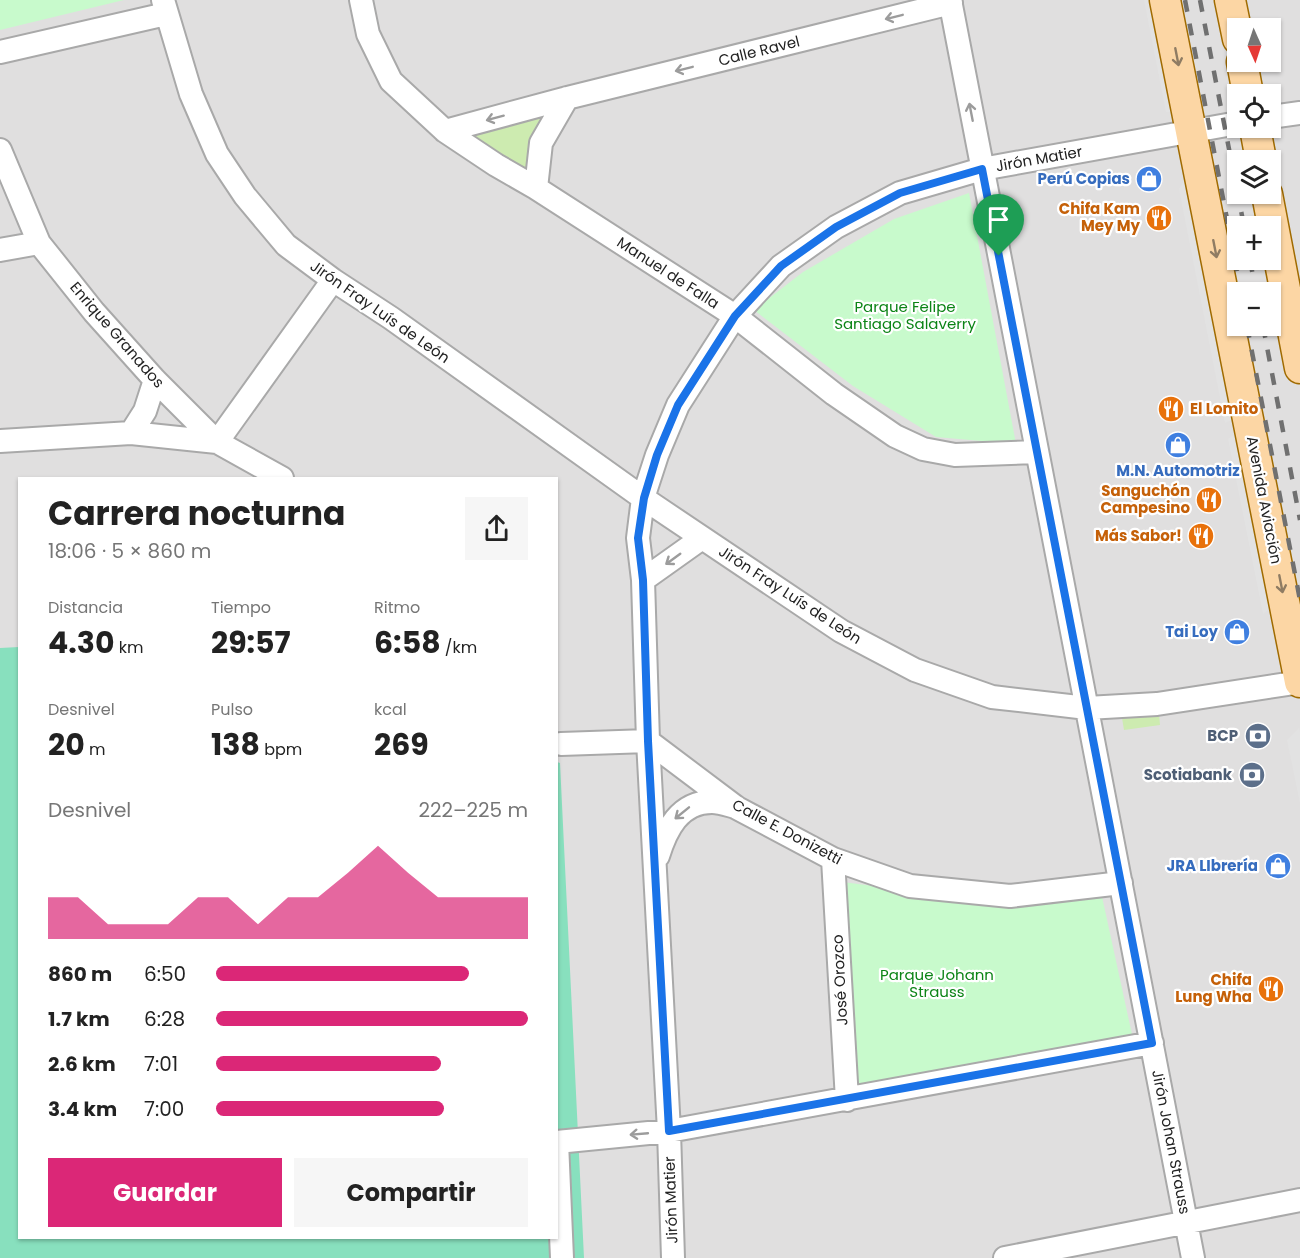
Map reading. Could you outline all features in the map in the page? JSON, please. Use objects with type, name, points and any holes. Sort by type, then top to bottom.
[{"type":"main road","name":"Avenida Aviación","points":[[1165,0],[1300,682]]},
{"type":"main road","points":[[1230,0],[1234,18]]},
{"type":"main road","points":[[1270,204],[1300,368]]},
{"type":"street","name":"Manuel de Falla","points":[[361,0],[368,34],[391,81],[445,131],[735,316],[834,394],[895,436],[923,449],[956,454],[1037,452]]},
{"type":"street","name":"Calle Ravel","points":[[445,131],[950,2]]},
{"type":"street","name":"Jirón Johan Strauss","points":[[950,2],[1193,1258]]},
{"type":"street","points":[[0,52],[164,7]]},
{"type":"street","name":"Jirón Fray Luís de León","points":[[164,7],[191,94],[217,154],[245,196],[286,245],[644,498],[841,632],[915,670],[992,697],[1087,708],[1157,704],[1300,682]]},
{"type":"street","points":[[536,188],[541,143],[567,98]]},
{"type":"street","points":[[1281,116],[1300,113]]},
{"type":"street","name":"Jirón Matier","points":[[673,1258],[669,1131],[648,741],[643,580],[638,538],[644,498],[657,455],[678,405],[735,316],[781,266],[836,227],[900,193],[982,169],[1227,125]]},
{"type":"street","name":"Enrique Granados","points":[[0,150],[39,243],[94,312],[155,380],[217,442],[280,477]]},
{"type":"street","points":[[0,250],[39,243]]},
{"type":"street","points":[[0,441],[131,433],[217,442],[333,280]]},
{"type":"street","points":[[131,433],[145,411],[155,380]]},
{"type":"street","name":"Jirón Fray Luís de León","points":[[643,580],[702,538]]},
{"type":"street","points":[[561,744],[648,741]]},
{"type":"street","name":"Calle E. Donizetti","points":[[648,741],[737,807],[833,860],[909,886],[1010,896],[1121,883]]},
{"type":"street","points":[[654,867],[665,834],[676,817],[691,807],[712,802],[737,807]]},
{"type":"street","name":"José Orozco","points":[[833,860],[847,1100]]},
{"type":"street","points":[[562,1258],[567,1141],[669,1131],[1152,1043]]},
{"type":"street","points":[[1005,1258],[1300,1200]]},
{"type":"shaded area","points":[[0,0],[1300,0],[1300,1258],[0,1258]]},
{"type":"shaded area","points":[[1144,0],[1155,0],[1177,112],[1166,112]]},
{"type":"shaded area","points":[[1189,173],[1238,417],[1225,423],[1179,189]]},
{"type":"shaded area","points":[[1239,431],[1276,603],[1263,614],[1228,439]]},
{"type":"shaded area","points":[[1299,728],[1300,732],[1300,803],[1287,740]]},
{"type":"green space","points":[[0,0],[124,0],[0,30]]},
{"type":"green space","points":[[567,98],[536,188],[445,131]]},
{"type":"green space","name":"Parque Felipe Santiago Salaverry","points":[[969,193],[1016,444],[936,437],[853,386],[754,310],[803,272],[894,219]]},
{"type":"green space","points":[[18,647],[18,1239],[558,1239],[558,762],[560,763],[584,1258],[0,1258],[0,648]]},
{"type":"green space","points":[[1159,713],[1160,725],[1124,730],[1122,718]]},
{"type":"green space","name":"Parque Johann Strauss","points":[[842,882],[1009,903],[1101,892],[1133,1039],[854,1089]]},
{"type":"railway","points":[[1185,0],[1239,282]]},
{"type":"railway","points":[[1200,0],[1242,216]]},
{"type":"railway","points":[[1252,270],[1254,282]]},
{"type":"railway","points":[[1249,336],[1300,600]]},
{"type":"railway","points":[[1265,336],[1300,520]]},
{"type":"place","name":"Perú Copias","points":[[1149,179]]},
{"type":"place","name":"Chifa Kam Mey My","points":[[1159,218]]},
{"type":"place","name":"El Lomito","points":[[1171,409]]},
{"type":"place","name":"M.N. Automotriz","points":[[1178,445]]},
{"type":"place","name":"Sanguchón Campesino","points":[[1209,500]]},
{"type":"place","name":"Más Sabor!","points":[[1201,536]]},
{"type":"place","name":"Tai Loy","points":[[1237,632]]},
{"type":"place","name":"BCP","points":[[1258,736]]},
{"type":"place","name":"Scotiabank","points":[[1252,775]]},
{"type":"place","name":"JRA LIbrería","points":[[1278,866]]},
{"type":"place","name":"Chifa Lung Wha","points":[[1271,989]]},
{"type":"route","points":[[982,169],[999,256],[1152,1043],[669,1131],[648,741],[643,580],[638,538],[644,498],[657,455],[678,405],[735,316],[781,266],[836,227],[900,193],[982,169]]}]
